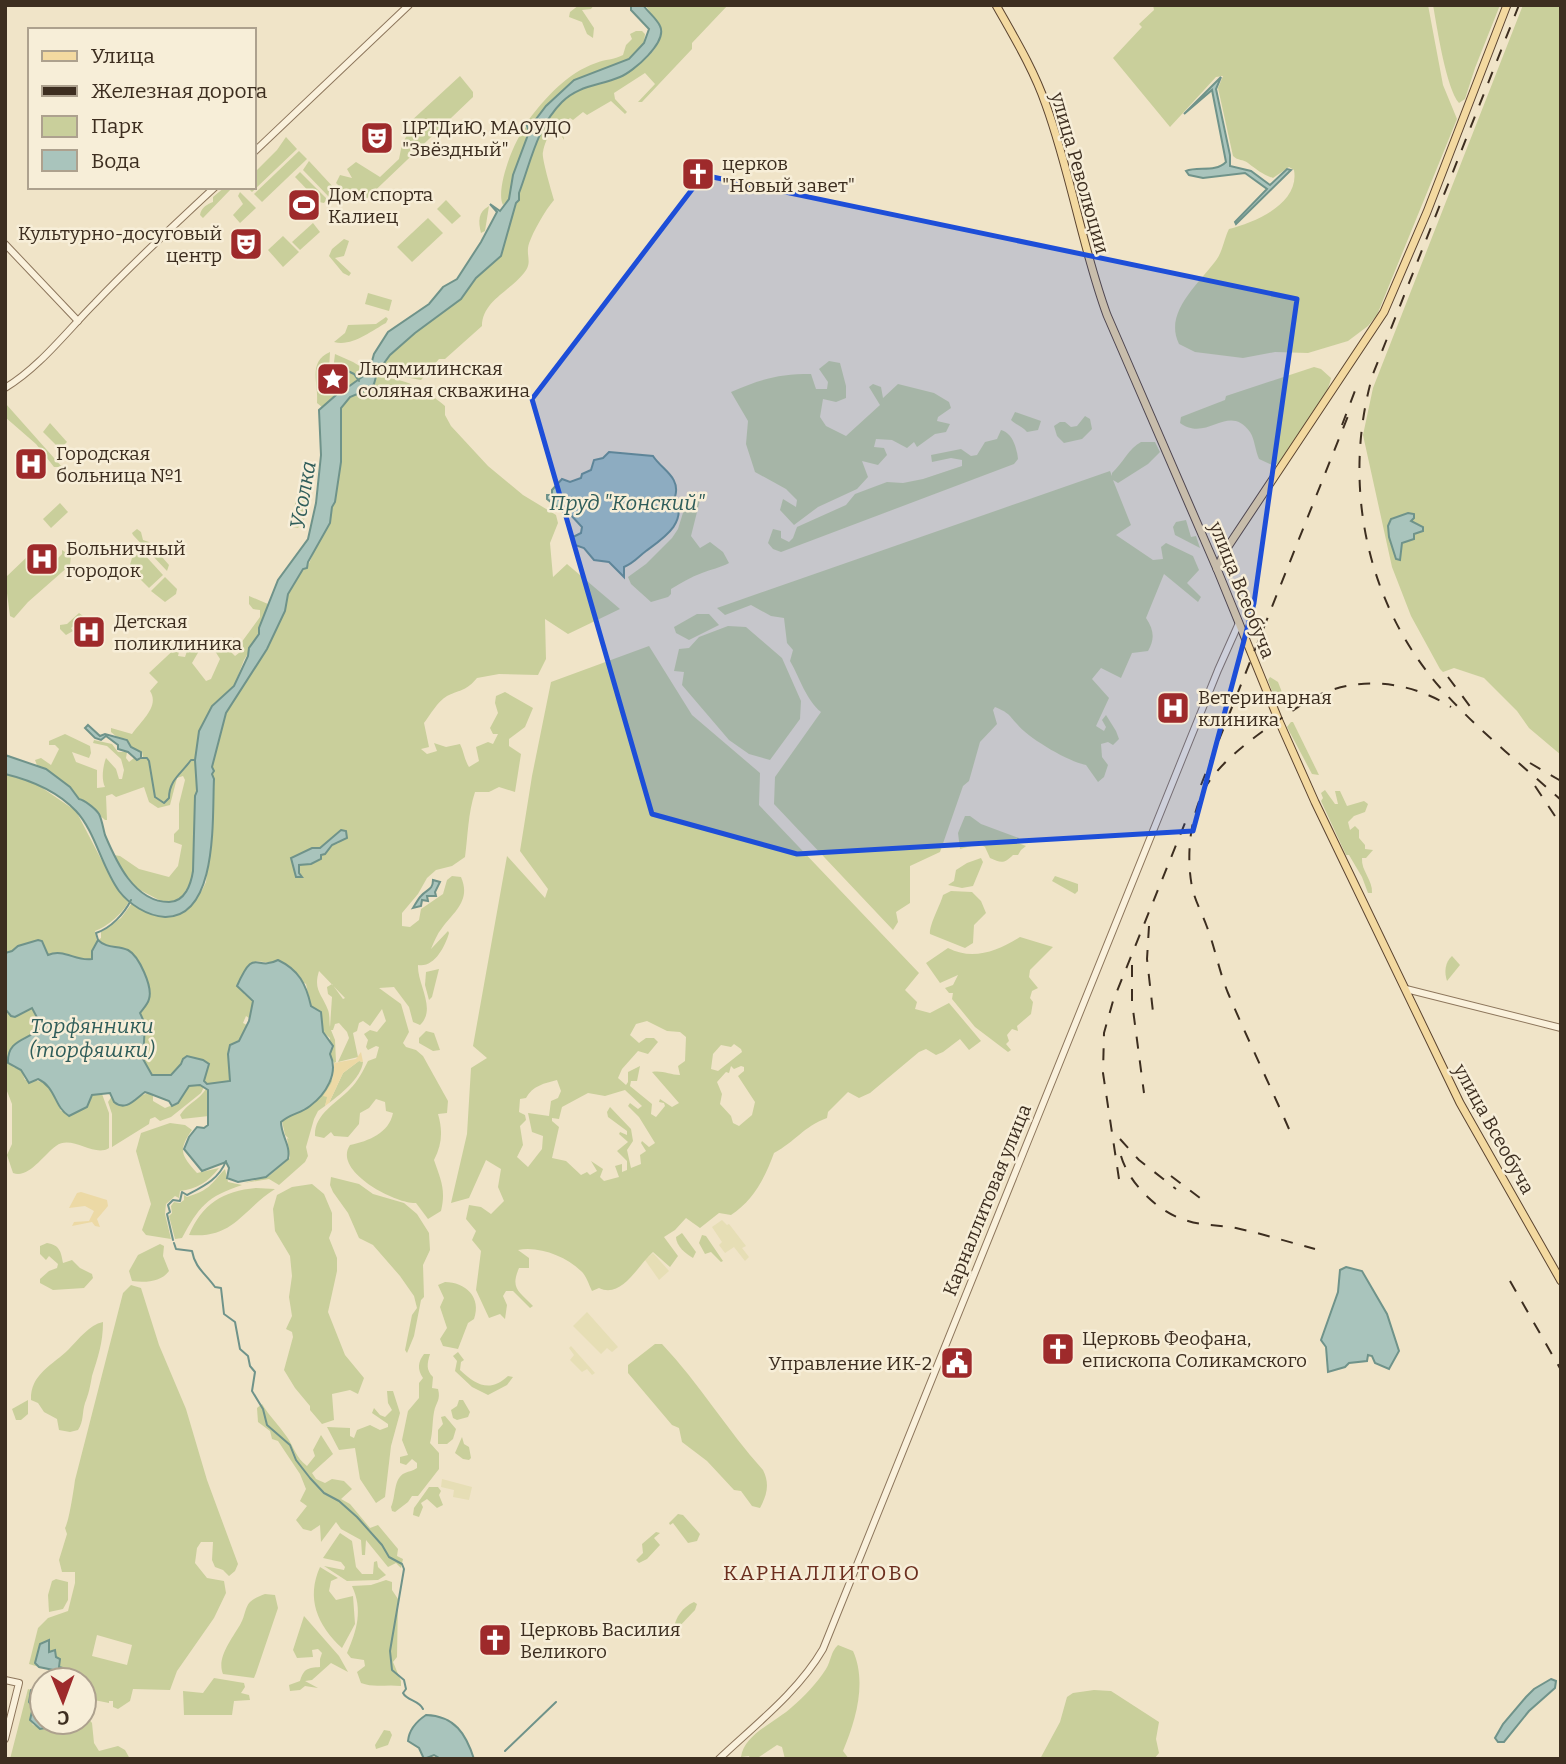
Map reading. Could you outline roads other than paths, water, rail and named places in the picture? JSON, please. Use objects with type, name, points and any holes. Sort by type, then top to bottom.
[{"type":"main road","name":"улица Революции","points":[[996,5],[1046,104],[1093,276],[1107,315]]},
{"type":"main road","points":[[1217,569],[1226,551],[1384,312],[1427,212],[1507,5]]},
{"type":"main road","name":"улица Всеобуча","points":[[1107,315],[1315,802],[1460,1103],[1561,1281]]},
{"type":"street","points":[[256,150],[409,5]]},
{"type":"street","points":[[5,388],[17,380],[213,189]]},
{"type":"street","points":[[5,244],[78,321]]},
{"type":"street","name":"Карналлитовая улица","points":[[719,1759],[801,1680],[823,1649],[1239,623]]},
{"type":"street","points":[[1406,989],[1561,1028]]},
{"type":"street","points":[[5,1679],[19,1683],[5,1739]]},
{"type":"water","points":[[631,5],[643,5],[659,23],[661,33],[654,48],[626,74],[575,92],[553,112],[531,157],[501,256],[476,278],[461,299],[390,355],[377,373],[374,384],[350,397],[341,408],[341,462],[330,523],[307,568],[303,569],[288,594],[285,611],[267,649],[226,713],[212,767],[212,839],[204,883],[195,901],[183,913],[165,917],[139,908],[119,891],[113,882],[83,819],[76,811],[43,787],[5,774],[5,755],[46,769],[70,787],[79,799],[95,809],[121,868],[136,888],[157,900],[169,902],[183,896],[189,887],[193,871],[197,791],[195,760],[199,731],[212,706],[234,686],[249,648],[259,634],[278,580],[308,539],[316,503],[321,455],[319,410],[341,387],[348,387],[369,372],[374,354],[388,332],[429,304],[443,287],[457,279],[497,212],[490,204],[500,211],[509,199],[513,175],[529,132],[526,123],[533,123],[546,106],[574,80],[629,59],[644,43],[649,29],[631,10]]},
{"type":"water","points":[[1221,77],[1216,89],[1230,166],[1251,171],[1270,185],[1287,169],[1291,170],[1236,224],[1267,189],[1245,173],[1203,178],[1189,175],[1186,171],[1217,167],[1226,162],[1212,90],[1184,114]]},
{"type":"water","name":"Пруд \"Конский\"","points":[[609,452],[653,456],[673,479],[679,514],[673,528],[624,567],[624,577],[609,562],[594,560],[584,548],[575,545],[573,537],[581,533],[582,527],[569,513],[566,514],[547,499],[547,495],[552,495],[552,490],[562,479],[570,482],[581,478],[582,474],[591,470],[594,460],[603,458]]},
{"type":"water","points":[[1408,513],[1414,514],[1411,521],[1423,527],[1423,531],[1414,534],[1414,539],[1402,543],[1400,560],[1396,559],[1388,526],[1391,519]]},
{"type":"water","points":[[88,725],[100,736],[105,734],[127,740],[131,747],[141,752],[141,758],[137,760],[128,752],[118,749],[118,745],[106,736],[101,740],[95,738],[85,728]]},
{"type":"water","points":[[341,830],[346,831],[347,838],[332,845],[321,855],[321,859],[311,864],[299,865],[302,877],[296,877],[291,858],[312,848],[320,848]]},
{"type":"water","points":[[433,880],[440,882],[436,896],[427,896],[428,901],[422,900],[421,906],[413,908],[420,897],[431,888]]},
{"type":"water","name":"Торфянники (торфяшки)","points":[[38,940],[42,941],[48,955],[59,953],[92,959],[92,951],[98,940],[105,945],[132,953],[141,965],[149,987],[148,1001],[140,1013],[145,1024],[143,1059],[152,1075],[171,1075],[187,1056],[209,1064],[204,1081],[207,1084],[230,1081],[230,1045],[239,1041],[249,1021],[253,1001],[237,986],[248,966],[256,962],[270,963],[278,960],[291,968],[304,984],[311,1006],[321,1012],[323,1032],[333,1046],[330,1054],[333,1068],[326,1089],[316,1101],[281,1122],[288,1159],[266,1177],[238,1182],[227,1178],[229,1168],[226,1162],[202,1171],[184,1149],[197,1127],[204,1128],[208,1125],[208,1090],[200,1085],[189,1086],[178,1103],[172,1106],[169,1101],[145,1092],[122,1106],[114,1102],[110,1093],[92,1095],[87,1107],[69,1116],[60,1108],[44,1083],[38,1079],[29,1083],[21,1070],[8,1063],[8,1055],[14,1045],[40,1029],[41,1025],[32,1008],[15,1017],[5,1009],[5,953]]},
{"type":"water","points":[[1346,1267],[1362,1271],[1387,1314],[1399,1351],[1389,1369],[1375,1363],[1372,1356],[1368,1355],[1367,1361],[1349,1363],[1345,1367],[1328,1372],[1326,1347],[1321,1340],[1338,1292],[1340,1270]]},
{"type":"water","points":[[49,1640],[49,1652],[55,1650],[56,1657],[60,1659],[59,1666],[38,1666],[35,1663],[40,1644]]},
{"type":"water","points":[[1551,1679],[1556,1681],[1555,1688],[1529,1711],[1504,1742],[1498,1742],[1495,1738],[1503,1724],[1534,1689]]},
{"type":"water","points":[[426,1715],[445,1719],[458,1728],[474,1759],[441,1759],[434,1755],[424,1759],[419,1748],[408,1741],[414,1726]]},
{"type":"waterway","points":[[333,379],[336,384],[341,383],[348,371],[359,381]]},
{"type":"waterway","points":[[141,758],[147,758],[149,761],[155,797],[164,803],[169,798],[176,778],[191,760],[195,760]]},
{"type":"waterway","points":[[98,940],[96,933],[116,920],[131,900]]},
{"type":"waterway","points":[[173,1240],[167,1214],[170,1212],[168,1205],[173,1200],[180,1201],[182,1192],[187,1195],[210,1181],[226,1161]]},
{"type":"waterway","points":[[174,1243],[176,1249],[192,1251],[201,1270],[215,1287],[221,1288],[224,1314],[235,1322],[240,1349],[248,1356],[250,1366],[255,1372],[252,1391],[263,1409],[267,1425],[290,1445],[296,1460],[324,1493],[339,1501],[357,1517],[389,1557],[402,1564],[404,1569],[390,1651],[392,1670],[404,1680],[405,1696],[423,1709]]},
{"type":"waterway","points":[[505,1751],[556,1702]]},
{"type":"railway","points":[[1519,5],[1373,374],[1364,416],[1360,458],[1361,500],[1367,542],[1379,583],[1396,622],[1417,658],[1444,692],[1472,720],[1561,800]]},
{"type":"railway","points":[[1342,425],[1356,388]]},
{"type":"railway","points":[[1201,785],[1348,416]]},
{"type":"railway","points":[[1448,677],[1472,709]]},
{"type":"railway","points":[[1289,1129],[1228,993],[1193,892],[1190,849],[1200,799],[1223,764],[1248,742],[1301,705],[1337,688],[1357,684],[1395,685],[1433,697],[1451,707]]},
{"type":"railway","points":[[1530,763],[1561,781]]},
{"type":"railway","points":[[1535,786],[1561,825]]},
{"type":"railway","points":[[1119,1179],[1103,1073],[1104,1033],[1113,1001],[1187,818]]},
{"type":"railway","points":[[1149,926],[1147,959],[1153,1012]]},
{"type":"railway","points":[[1132,965],[1132,1002],[1144,1093]]},
{"type":"railway","points":[[1120,1139],[1139,1160],[1176,1189]]},
{"type":"railway","points":[[1121,1156],[1138,1187],[1157,1205],[1177,1217],[1200,1224],[1236,1228],[1315,1249]]},
{"type":"railway","points":[[1171,1176],[1204,1201]]},
{"type":"railway","points":[[1510,1281],[1561,1370]]},
{"type":"place","name":"ЦРТДиЮ, МАОУДО \"Звёздный\"","points":[[377,138]]},
{"type":"place","name":"церков \"Новый завет\"","points":[[698,174]]},
{"type":"place","name":"Дом спорта Калиец","points":[[304,205]]},
{"type":"place","name":"Культурно-досуговый центр","points":[[246,244]]},
{"type":"place","name":"Людмилинская соляная скважина","points":[[333,379]]},
{"type":"place","name":"Городская больница №1","points":[[31,464]]},
{"type":"place","name":"Больничный городок","points":[[42,559]]},
{"type":"place","name":"Детская поликлиника","points":[[89,632]]},
{"type":"place","name":"Ветеринарная клиника","points":[[1173,708]]},
{"type":"place","name":"Церковь Феофана, епископа Соликамского","points":[[1058,1349]]},
{"type":"place","name":"Управление ИК-2","points":[[957,1363]]},
{"type":"place","name":"Церковь Василия Великого","points":[[495,1640]]},
{"type":"district","name":"КАРНАЛЛИТОВО","points":[[822,1573]]},
{"type":"water label","name":"Усолка","points":[[303,495]]}]
